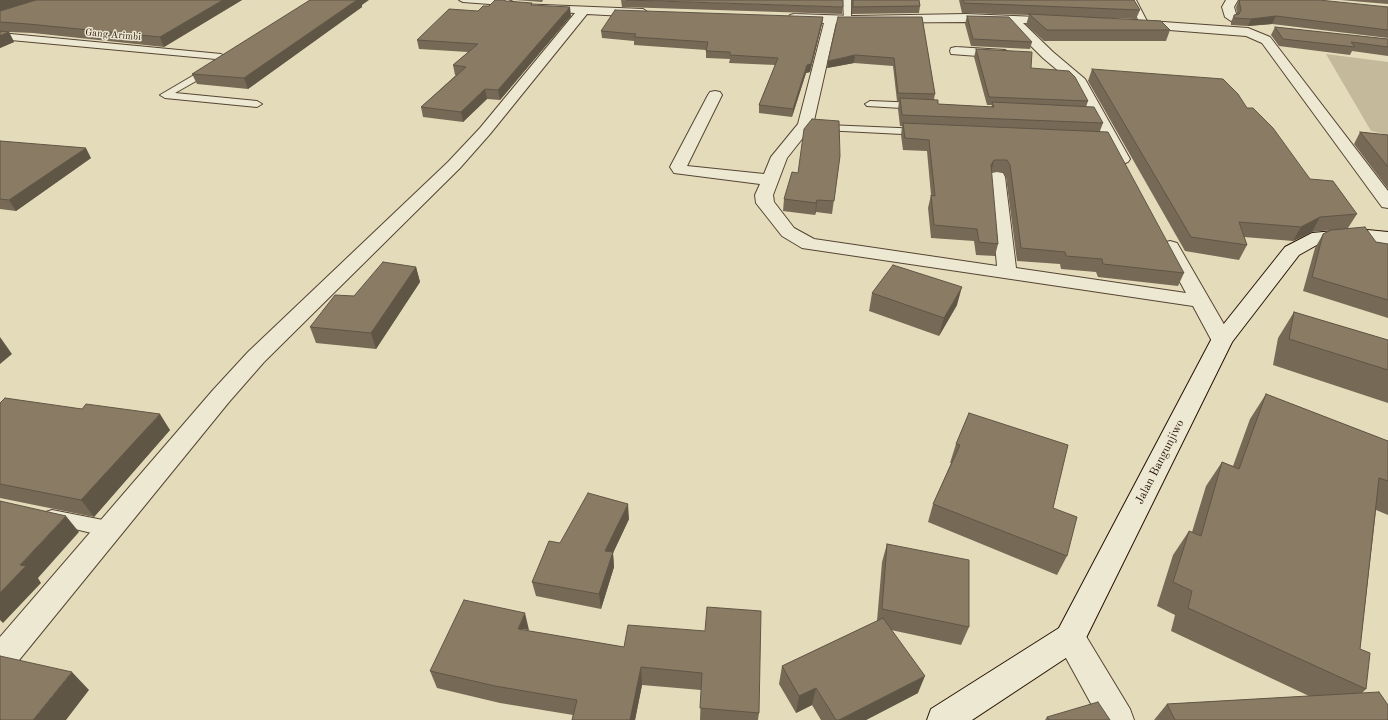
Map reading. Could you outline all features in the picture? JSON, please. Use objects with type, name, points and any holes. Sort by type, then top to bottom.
[{"type":"street","points":[[1231,17],[1228,7],[1232,0]]},
{"type":"street","points":[[502,2],[519,7],[653,14]]},
{"type":"street","points":[[4,648],[256,357],[465,153],[583,11]]},
{"type":"street","points":[[785,18],[831,20],[966,18],[1072,21]]},
{"type":"street","points":[[831,20],[805,125],[779,157],[764,195],[764,203],[788,232],[809,244],[1199,301]]},
{"type":"street","points":[[1012,20],[1040,55],[1080,82],[1090,114],[1103,138],[1129,173]]},
{"type":"street","points":[[1123,24],[1248,32],[1272,29]]},
{"type":"street","points":[[1248,32],[1266,40],[1388,203]]},
{"type":"street","points":[[956,51],[1017,54]]},
{"type":"street","points":[[715,95],[678,168],[680,170],[770,180]]},
{"type":"street","points":[[997,176],[1007,273]]},
{"type":"street","points":[[1162,234],[1222,340]]},
{"type":"street","name":"Jalan Bangunjiwo","points":[[1070,638],[1222,340],[1292,251],[1302,244],[1318,238],[1336,235],[1357,234],[1388,238]]},
{"type":"street","points":[[943,720],[1070,638],[1118,720]]},
{"type":"lane","points":[[463,0],[502,2]]},
{"type":"lane","points":[[847,0],[848,20]]},
{"type":"lane","points":[[1132,0],[1145,25]]},
{"type":"lane","name":"Gang Arimbi","points":[[0,36],[218,56],[223,58],[223,62],[165,95],[256,104]]},
{"type":"lane","points":[[870,104],[933,107]]},
{"type":"lane","points":[[827,128],[930,132]]},
{"type":"lane","points":[[39,514],[108,529]]},
{"type":"shaded area","points":[[1326,54],[1388,62],[1388,135],[1371,131]]},
{"type":"building","points":[[36,0],[223,0],[160,37],[0,22],[0,11]]},
{"type":"building","points":[[310,0],[357,0],[244,78],[192,74]]},
{"type":"building","points":[[495,0],[532,3],[531,5],[570,7],[498,90],[485,89],[461,112],[421,107],[466,67],[453,65],[478,44],[417,40],[449,9],[478,11],[483,6],[489,6]]},
{"type":"building","points":[[626,0],[843,0],[843,7]]},
{"type":"building","points":[[853,0],[919,0],[920,6],[853,7]]},
{"type":"building","points":[[963,0],[1134,0],[1140,10],[964,3]]},
{"type":"building","points":[[1239,0],[1319,0],[1388,7],[1388,30],[1276,16],[1251,19],[1234,18],[1234,15],[1239,14],[1241,10]]},
{"type":"building","points":[[615,10],[823,17],[811,64],[807,65],[793,109],[759,105],[778,58],[730,55],[730,52],[706,51],[708,42],[634,37],[636,34],[601,31]]},
{"type":"building","points":[[1029,14],[1161,21],[1170,30],[1047,30]]},
{"type":"building","points":[[967,16],[1009,17],[1032,42],[973,39]]},
{"type":"building","points":[[838,17],[922,17],[935,94],[898,93],[894,58],[855,55],[828,61]]},
{"type":"building","points":[[1275,27],[1388,39],[1388,47],[1351,42],[1355,47],[1283,39]]},
{"type":"building","points":[[0,31],[9,32],[0,36]]},
{"type":"building","points":[[976,49],[1032,52],[1031,68],[1069,71],[1075,77],[1088,101],[989,97]]},
{"type":"building","points":[[1092,69],[1223,79],[1238,94],[1247,108],[1253,108],[1273,128],[1310,179],[1333,181],[1357,214],[1320,217],[1301,227],[1239,222],[1247,245],[1191,237]]},
{"type":"building","points":[[900,98],[938,100],[938,104],[994,107],[992,102],[1094,107],[1103,123],[902,115]]},
{"type":"building","points":[[812,119],[839,121],[840,156],[834,201],[817,200],[816,203],[784,199],[792,172],[798,173],[804,129]]},
{"type":"building","points":[[903,123],[1108,132],[1184,273],[1103,264],[1102,259],[1066,256],[1065,252],[1021,248],[1010,165],[1007,160],[994,160],[991,165],[998,244],[979,242],[977,229],[934,225],[931,195],[935,196],[929,140],[905,138]]},
{"type":"building","points":[[1360,132],[1388,135],[1388,167]]},
{"type":"building","points":[[0,141],[86,148],[9,200],[0,199]]},
{"type":"building","points":[[1365,227],[1376,242],[1388,244],[1388,300],[1312,277],[1323,234],[1331,230]]},
{"type":"building","points":[[383,262],[416,267],[371,333],[310,327],[335,295],[354,296]]},
{"type":"building","points":[[893,265],[962,287],[944,318],[872,293]]},
{"type":"building","points":[[1294,312],[1388,340],[1388,370],[1289,339]]},
{"type":"building","points":[[1266,394],[1388,441],[1388,481],[1379,478],[1360,649],[1370,653],[1366,689],[1188,608],[1192,591],[1173,582],[1189,531],[1201,536],[1222,462],[1239,469]]},
{"type":"building","points":[[5,398],[82,409],[86,404],[160,414],[81,500],[0,484],[0,403]]},
{"type":"building","points":[[969,413],[1068,445],[1053,508],[1077,517],[1067,556],[933,504],[960,445],[956,444]]},
{"type":"building","points":[[588,493],[628,504],[605,551],[613,552],[599,594],[532,582],[549,541],[560,543]]},
{"type":"building","points":[[0,501],[66,516],[20,565],[26,566],[0,593]]},
{"type":"building","points":[[887,544],[969,560],[969,627],[882,609]]},
{"type":"building","points":[[464,600],[525,613],[518,629],[624,647],[628,625],[705,631],[707,607],[761,611],[759,713],[700,708],[702,673],[641,667],[630,720],[572,720],[577,700],[495,686],[430,671]]},
{"type":"building","points":[[883,618],[925,676],[839,720],[836,720],[816,688],[799,696],[782,666]]},
{"type":"building","points":[[0,656],[72,672],[33,720],[0,720]]},
{"type":"building","points":[[1379,692],[1388,705],[1388,720],[1175,720],[1167,704]]},
{"type":"building","points":[[1098,702],[1110,720],[1049,720],[1047,717]]}]
